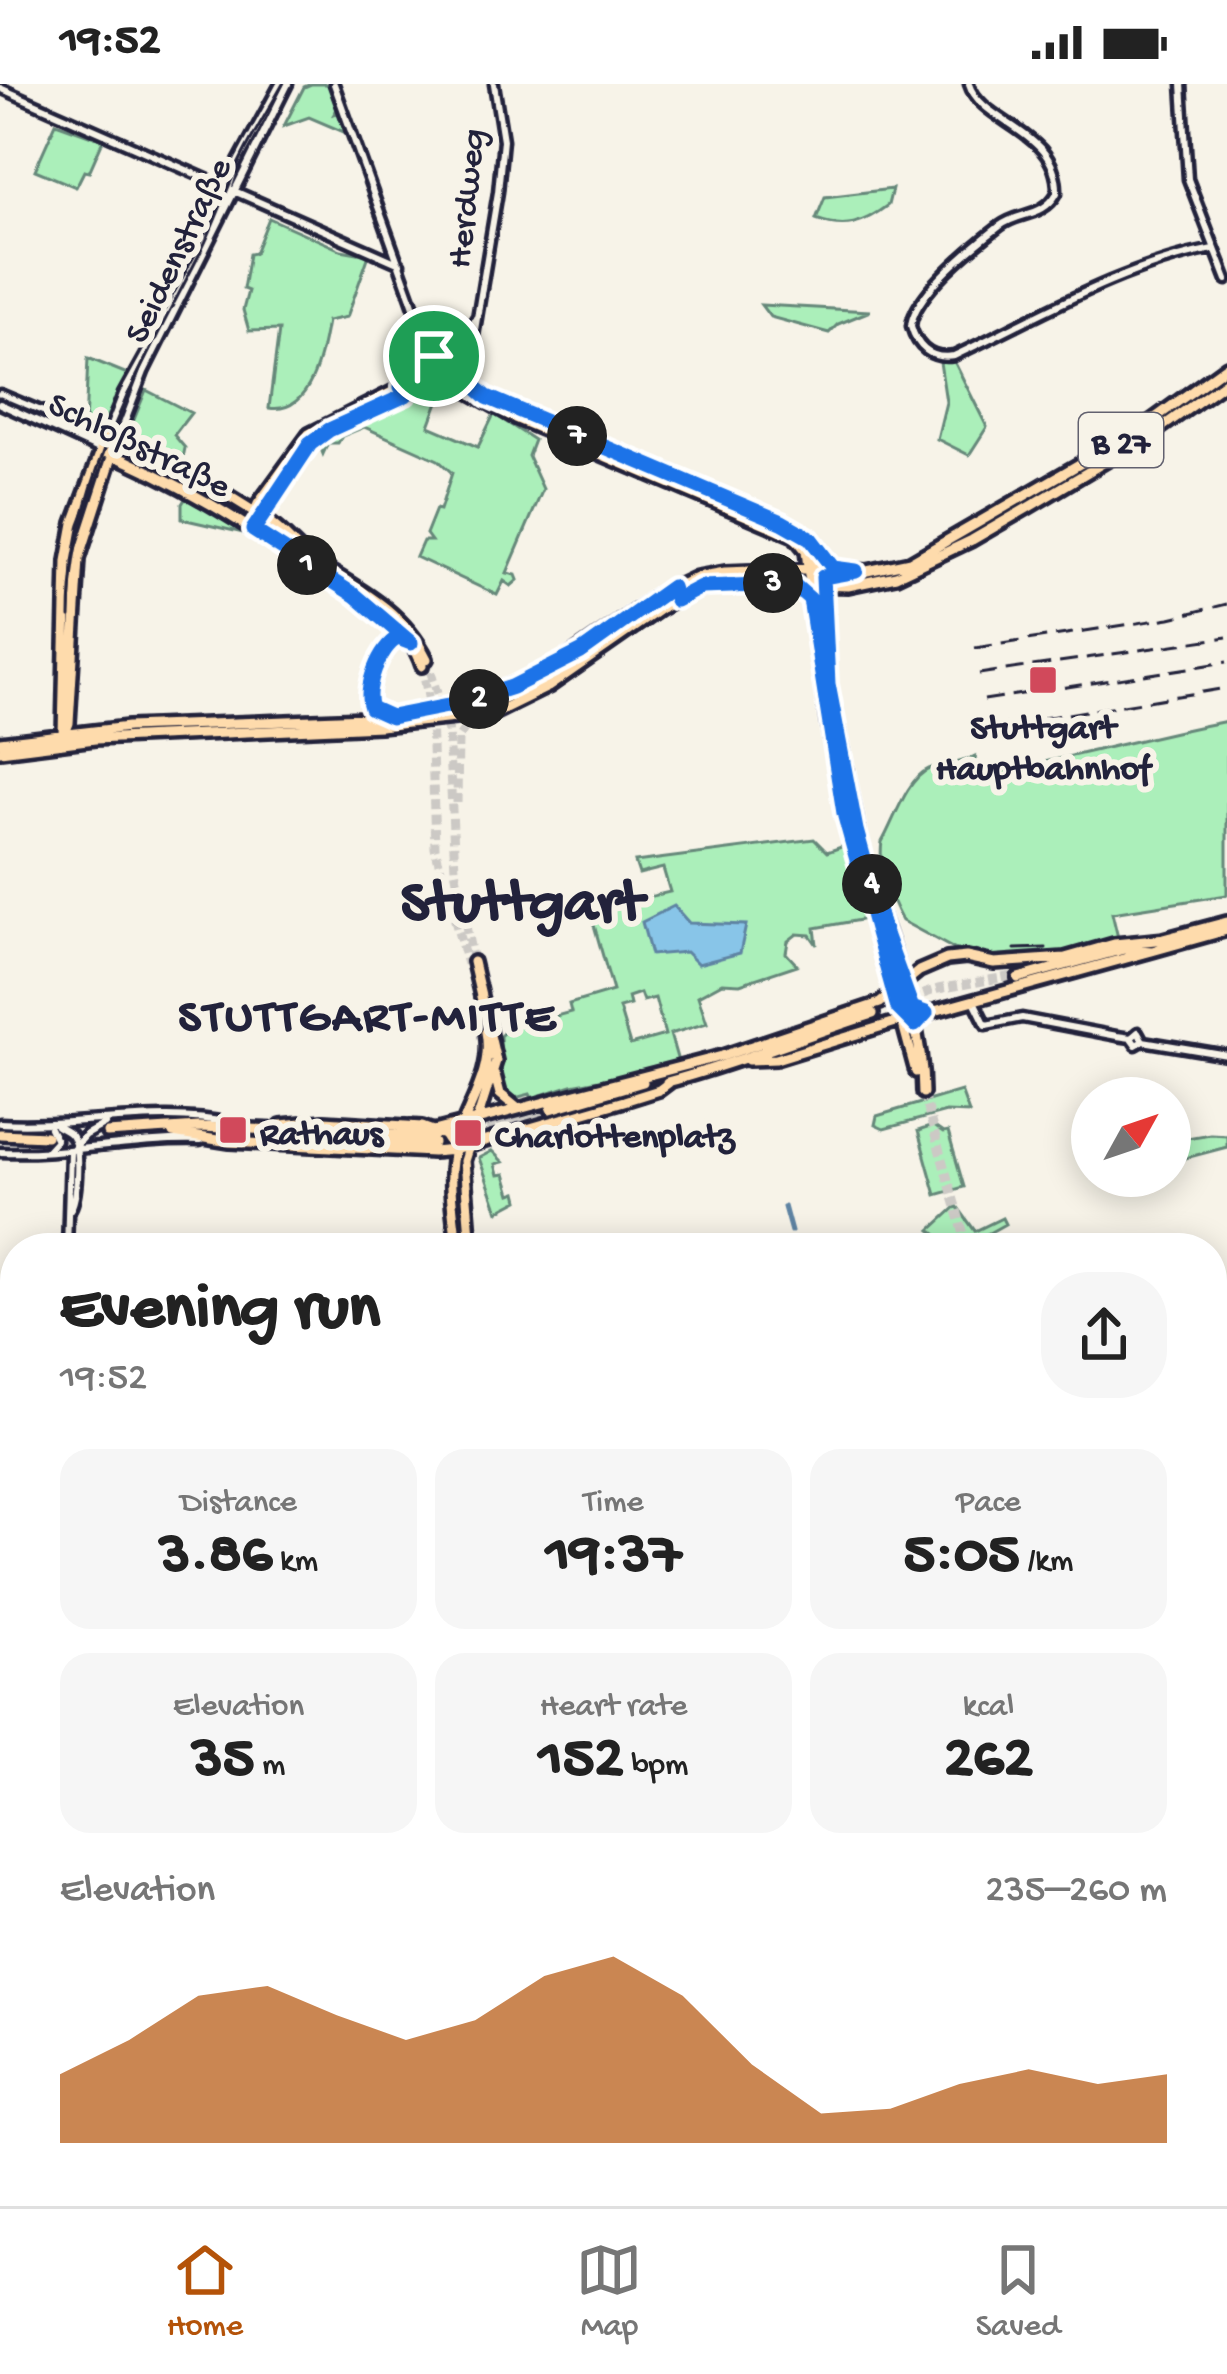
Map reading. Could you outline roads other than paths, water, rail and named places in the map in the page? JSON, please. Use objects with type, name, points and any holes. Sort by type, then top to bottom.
[{"type":"main road","points":[[424,385],[445,364]]},
{"type":"main road","points":[[445,364],[460,388]]},
{"type":"main road","points":[[253,530],[277,482],[311,437],[404,391],[445,364]]},
{"type":"main road","points":[[445,364],[487,397],[806,535],[817,576],[844,813],[853,831]]},
{"type":"main road","name":"B 27","points":[[478,708],[558,666],[672,587],[717,573],[817,576],[880,570],[919,557],[1140,429],[1227,366]]},
{"type":"main road","name":"B 27","points":[[391,717],[522,702],[676,600],[708,587],[793,584],[817,576],[839,586],[896,576],[972,540],[1155,432],[1227,381]]},
{"type":"main road","points":[[404,391],[424,385],[460,388],[514,418],[787,532],[812,550],[817,576],[810,599]]},
{"type":"main road","points":[[63,739],[81,543],[112,440]]},
{"type":"main road","name":"Schloßstraße","points":[[107,452],[208,501],[356,596],[411,643],[424,663],[413,634],[354,583],[318,564],[257,515],[112,440]]},
{"type":"main road","points":[[708,587],[717,573]]},
{"type":"main road","points":[[793,584],[820,612],[853,831],[893,962],[923,1094]]},
{"type":"main road","points":[[820,612],[839,586]]},
{"type":"main road","points":[[672,587],[676,600]]},
{"type":"main road","points":[[63,739],[69,722],[70,626]]},
{"type":"main road","points":[[391,717],[371,708],[369,689],[386,644],[398,638],[411,643]]},
{"type":"main road","points":[[69,722],[91,730],[131,733],[380,726],[478,708]]},
{"type":"main road","points":[[0,746],[16,751],[48,741],[62,712]]},
{"type":"main road","points":[[0,746],[391,717]]},
{"type":"main road","points":[[63,739],[91,730]]},
{"type":"main road","points":[[1152,951],[1124,950],[1018,976],[1103,953],[1227,926]]},
{"type":"main road","points":[[552,1112],[874,1007],[905,1015],[926,1013],[1227,926]]},
{"type":"main road","points":[[1084,953],[1114,944],[1166,939]]},
{"type":"main road","points":[[748,1060],[874,1007],[934,964],[958,957],[994,963],[1103,953]]},
{"type":"main road","points":[[893,962],[919,971]]},
{"type":"main road","points":[[874,1007],[893,962]]},
{"type":"main road","points":[[467,1146],[477,1118],[488,1043],[470,963],[496,1050],[500,1094],[518,1108]]},
{"type":"main road","points":[[874,1007],[886,1013],[880,1027]]},
{"type":"main road","points":[[173,1133],[222,1141],[323,1145],[433,1142],[477,1118],[653,1074],[776,1059],[905,1015]]},
{"type":"main road","points":[[470,1233],[467,1146],[495,1074]]},
{"type":"main road","points":[[456,1233],[452,1145],[477,1118],[624,1101],[659,1090],[675,1074]]},
{"type":"main road","points":[[281,1125],[324,1121],[467,1146]]},
{"type":"main road","points":[[106,1139],[229,1123],[338,1128],[370,1135]]},
{"type":"main road","points":[[197,1127],[370,1135],[452,1145]]},
{"type":"main road","points":[[106,1139],[173,1133],[433,1142]]},
{"type":"main road","points":[[0,1137],[48,1136]]},
{"type":"main road","points":[[323,1145],[344,1140]]},
{"type":"main road","points":[[452,1145],[465,1176]]},
{"type":"main road","points":[[452,1180],[465,1176]]},
{"type":"street","name":"Seidenstraße","points":[[112,440],[284,84]]},
{"type":"street","points":[[334,84],[421,319],[445,364]]},
{"type":"street","name":"Herdweg","points":[[445,364],[474,336],[502,154],[494,84]]},
{"type":"street","points":[[969,84],[978,102],[1013,123],[1036,145],[1054,172],[1057,193],[1043,209],[999,227],[919,302],[911,326],[924,350],[954,356],[1064,299],[1162,262],[1213,249]]},
{"type":"street","points":[[1182,84],[1186,172],[1227,280]]},
{"type":"street","points":[[0,88],[400,263]]},
{"type":"street","name":"Schloßstraße","points":[[0,394],[112,440]]},
{"type":"street","name":"Schloßstraße","points":[[0,404],[107,452]]},
{"type":"street","points":[[974,1001],[986,1025],[1022,1018],[1131,1038],[1136,1045],[1143,1041],[1227,1055]]},
{"type":"street","points":[[0,1152],[114,1122],[192,1118],[229,1123]]},
{"type":"street","points":[[106,1139],[97,1132],[114,1122]]},
{"type":"street","points":[[71,1153],[96,1127],[114,1122]]},
{"type":"street","points":[[0,1123],[48,1136],[71,1135],[77,1200],[67,1211],[67,1233]]},
{"type":"street","points":[[71,1153],[106,1139],[222,1141],[242,1135]]},
{"type":"street","points":[[48,1136],[71,1153]]},
{"type":"water","points":[[674,906],[689,923],[746,925],[740,953],[698,964],[686,952],[651,955],[642,922]]},
{"type":"waterway","points":[[785,1206],[792,1232]]},
{"type":"waterway","points":[[783,1207],[790,1232]]},
{"type":"tunnel","points":[[427,659],[448,731],[455,869],[473,962]]},
{"type":"tunnel","points":[[422,666],[431,712],[435,848],[467,964]]},
{"type":"tunnel","points":[[457,803],[458,738],[476,712]]},
{"type":"tunnel","points":[[872,1011],[938,989],[1018,975]]},
{"type":"tunnel","points":[[923,1094],[964,1233]]},
{"type":"tunnel","points":[[439,1135],[546,1110]]},
{"type":"tunnel","points":[[434,1143],[552,1115]]},
{"type":"tunnel","points":[[46,1142],[107,1138]]},
{"type":"tram line","points":[[70,617],[82,522],[112,431],[204,246],[243,155],[283,84]]},
{"type":"tram line","points":[[0,398],[140,457],[208,492],[392,618]]},
{"type":"tram line","points":[[1015,949],[1046,948]]},
{"type":"tram line","points":[[459,1185],[463,1233]]},
{"type":"railway","points":[[975,648],[1170,618],[1227,604]]},
{"type":"railway","points":[[979,674],[1227,637]]},
{"type":"railway","points":[[984,700],[1227,662]]},
{"type":"railway","points":[[988,727],[1227,688]]},
{"type":"place","name":"Stuttgart Hauptbahnhof","points":[[1043,680]]},
{"type":"place","name":"Rathaus","points":[[233,1130]]},
{"type":"place","name":"Charlottenplatz","points":[[468,1133]]},
{"type":"district","name":"Stuttgart","points":[[522,897]]},
{"type":"district","name":"STUTTGART-MITTE","points":[[368,1012]]}]
